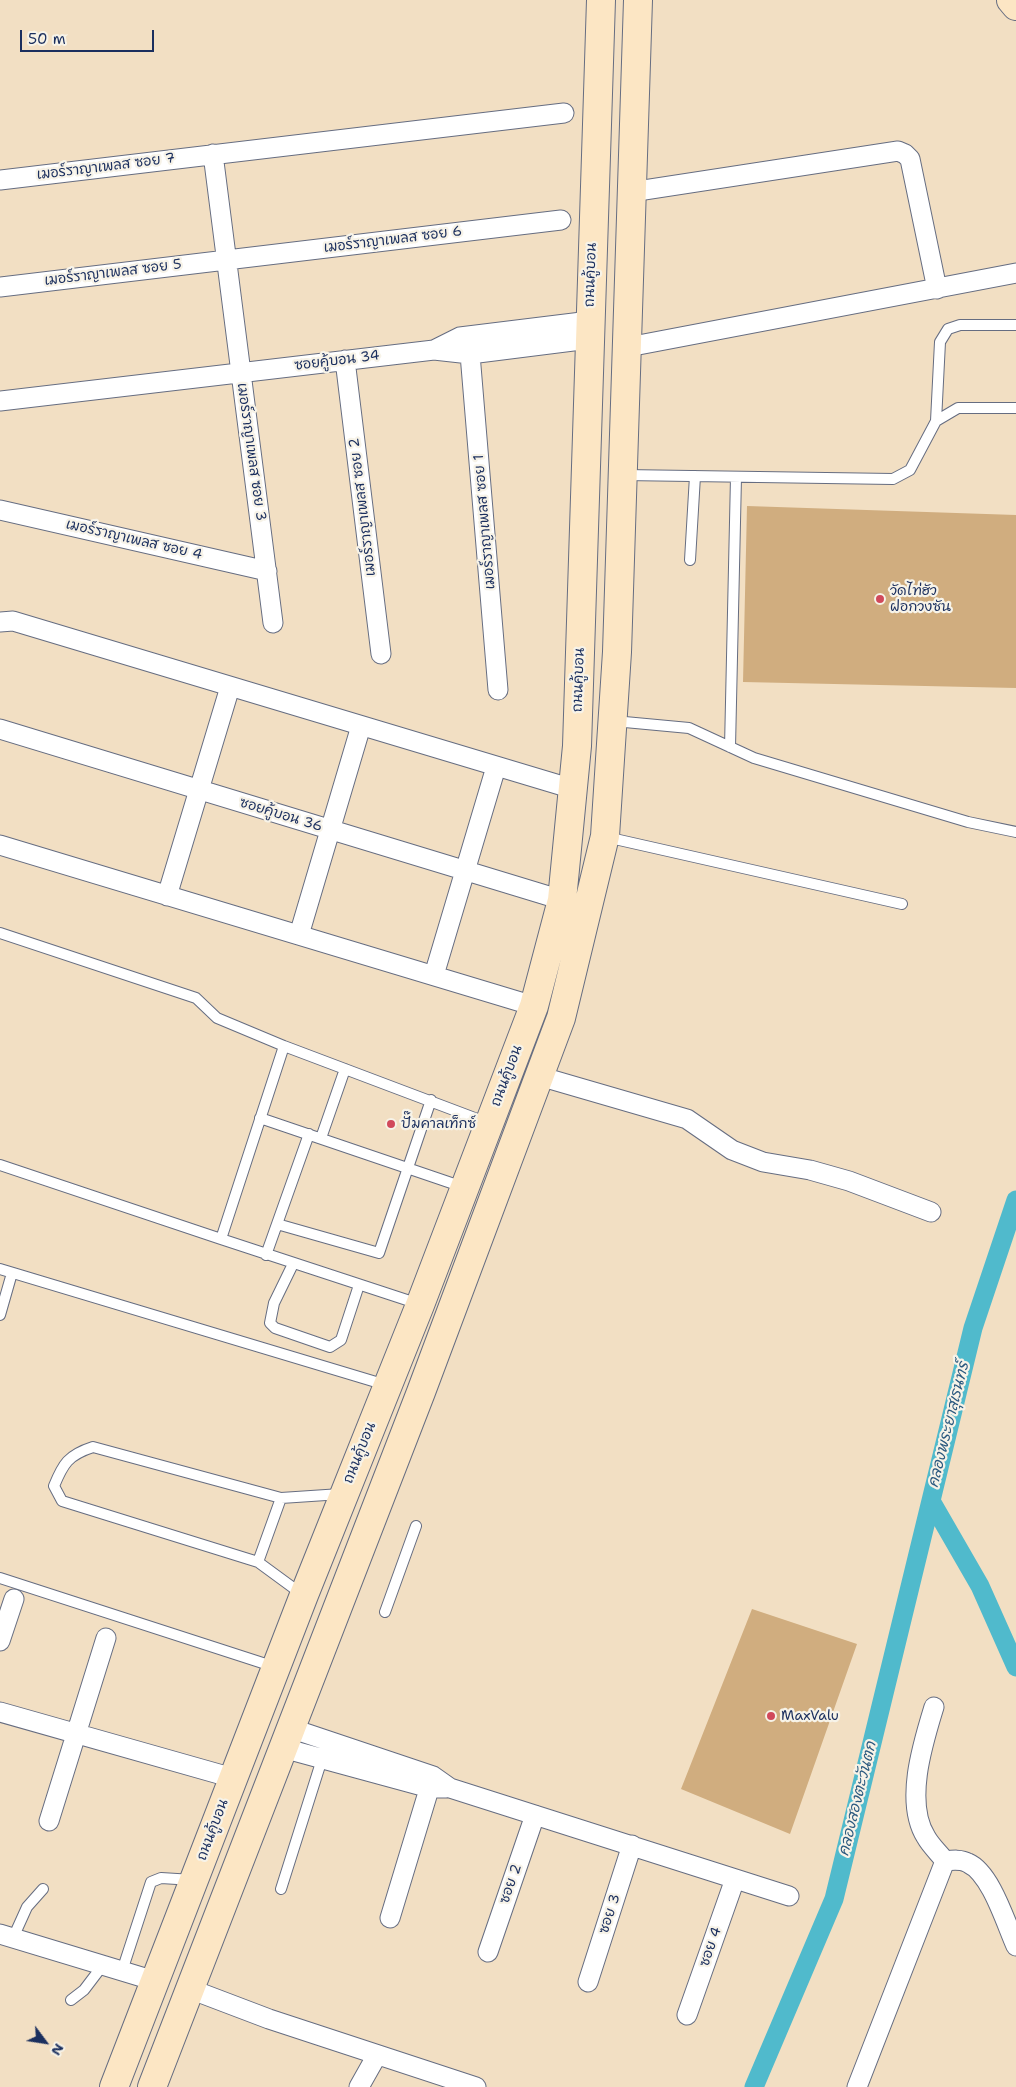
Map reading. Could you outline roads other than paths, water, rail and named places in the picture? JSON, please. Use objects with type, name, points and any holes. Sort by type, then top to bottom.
[{"type":"main road","name":"ถนนคู้บอน","points":[[114,2087],[304,1595],[420,1305],[534,1006],[562,900],[577,746],[601,0]]},
{"type":"main road","points":[[155,2086],[190,1989],[561,1018],[605,836],[613,721],[623,475],[638,0]]},
{"type":"main road","points":[[1012,0],[1016,6]]},
{"type":"main road","points":[[433,1269],[462,1280]]},
{"type":"street","name":"เมอร์ราญาเพลส ซอย 7","points":[[0,180],[564,113]]},
{"type":"street","points":[[631,192],[898,151],[910,159],[937,289]]},
{"type":"street","points":[[213,154],[240,372]]},
{"type":"street","name":"เมอร์ราญาเพลส ซอย 6","points":[[225,259],[561,220]]},
{"type":"street","name":"เมอร์ราญาเพลส ซอย 5","points":[[0,287],[225,259]]},
{"type":"street","points":[[628,348],[1016,273]]},
{"type":"street","name":"ซอยคู้บอน 34","points":[[434,350],[460,337],[590,330]]},
{"type":"street","name":"ซอยคู้บอน 34","points":[[240,372],[434,350],[470,354],[590,330]]},
{"type":"street","name":"เมอร์ราญาเพลส ซอย 1","points":[[470,354],[498,690]]},
{"type":"street","name":"เมอร์ราญาเพลส ซอย 2","points":[[345,360],[381,654]]},
{"type":"street","name":"เมอร์ราญาเพลส ซอย 3","points":[[0,401],[240,372],[273,623]]},
{"type":"street","name":"เมอร์ราญาเพลส ซอย 4","points":[[0,510],[267,571]]},
{"type":"street","points":[[0,622],[13,621],[573,789]]},
{"type":"street","points":[[168,896],[230,687]]},
{"type":"street","points":[[299,935],[361,726]]},
{"type":"street","name":"ซอยคู้บอน 36","points":[[0,729],[562,900]]},
{"type":"street","points":[[434,975],[496,767]]},
{"type":"street","points":[[0,845],[534,1006]]},
{"type":"street","points":[[539,1076],[687,1119],[702,1127],[732,1150],[763,1162],[810,1170],[849,1181],[931,1212]]},
{"type":"street","points":[[0,1641],[14,1599]]},
{"type":"street","points":[[49,1821],[106,1638]]},
{"type":"street","points":[[934,1706],[924,1740],[916,1804],[925,1837],[946,1861]]},
{"type":"street","points":[[0,1712],[233,1778]]},
{"type":"street","points":[[287,1738],[328,1741],[431,1782],[789,1896]]},
{"type":"street","points":[[287,1738],[323,1759],[431,1782]]},
{"type":"street","points":[[390,1918],[431,1782]]},
{"type":"street","name":"ซอย 2","points":[[488,1952],[535,1815]]},
{"type":"street","name":"ซอย 3","points":[[588,1982],[632,1846]]},
{"type":"street","points":[[946,1861],[958,1860],[970,1863],[980,1872],[989,1885],[1016,1946]]},
{"type":"street","points":[[857,2087],[946,1861]]},
{"type":"street","name":"ซอย 4","points":[[687,2015],[735,1879]]},
{"type":"street","points":[[6,1936],[155,1981]]},
{"type":"street","points":[[190,1989],[269,2019],[476,2087]]},
{"type":"street","points":[[359,2087],[377,2055]]},
{"type":"lane","points":[[623,475],[893,479],[910,470],[936,421],[940,342],[948,329],[960,325],[1016,325]]},
{"type":"lane","points":[[936,421],[958,408],[1016,408]]},
{"type":"lane","points":[[690,560],[695,476]]},
{"type":"lane","points":[[730,747],[736,477]]},
{"type":"lane","points":[[613,721],[689,728],[754,758],[950,817],[1016,832]]},
{"type":"lane","points":[[605,836],[902,904]]},
{"type":"lane","points":[[0,933],[196,998],[217,1018],[284,1046],[431,1100],[489,1124]]},
{"type":"lane","points":[[221,1239],[284,1046]]},
{"type":"lane","points":[[321,1138],[345,1069]]},
{"type":"lane","points":[[278,1224],[379,1253],[431,1100]]},
{"type":"lane","points":[[260,1118],[465,1187]]},
{"type":"lane","points":[[266,1255],[309,1134]]},
{"type":"lane","points":[[0,1165],[420,1305]]},
{"type":"lane","points":[[293,1264],[274,1303],[270,1323],[275,1328],[330,1347],[341,1340],[359,1284]]},
{"type":"lane","points":[[0,1269],[387,1385]]},
{"type":"lane","points":[[0,1315],[12,1273]]},
{"type":"lane","points":[[304,1595],[258,1562],[62,1501],[54,1486],[65,1461],[92,1447],[281,1498],[344,1494]]},
{"type":"lane","points":[[258,1562],[281,1498]]},
{"type":"lane","points":[[385,1612],[416,1526]]},
{"type":"lane","points":[[0,1578],[276,1667]]},
{"type":"lane","points":[[281,1889],[328,1741]]},
{"type":"lane","points":[[122,1971],[151,1882],[161,1878],[194,1880]]},
{"type":"lane","points":[[6,1936],[43,1889]]},
{"type":"lane","points":[[71,2000],[84,1990],[103,1965]]},
{"type":"waterway","name":"คลองสองตะวันตก","points":[[754,2087],[834,1899],[973,1328],[1016,1200]]},
{"type":"waterway","name":"คลองพระยาสุเรนทร์","points":[[931,1501],[980,1586],[1016,1667]]},
{"type":"place","name":"วัดไท่ฮัว ฝอกวงซัน","points":[[880,599]]},
{"type":"place","name":"ปั๊มคาลเท็กซ์","points":[[391,1124]]},
{"type":"place","name":"MaxValu","points":[[771,1716]]}]
